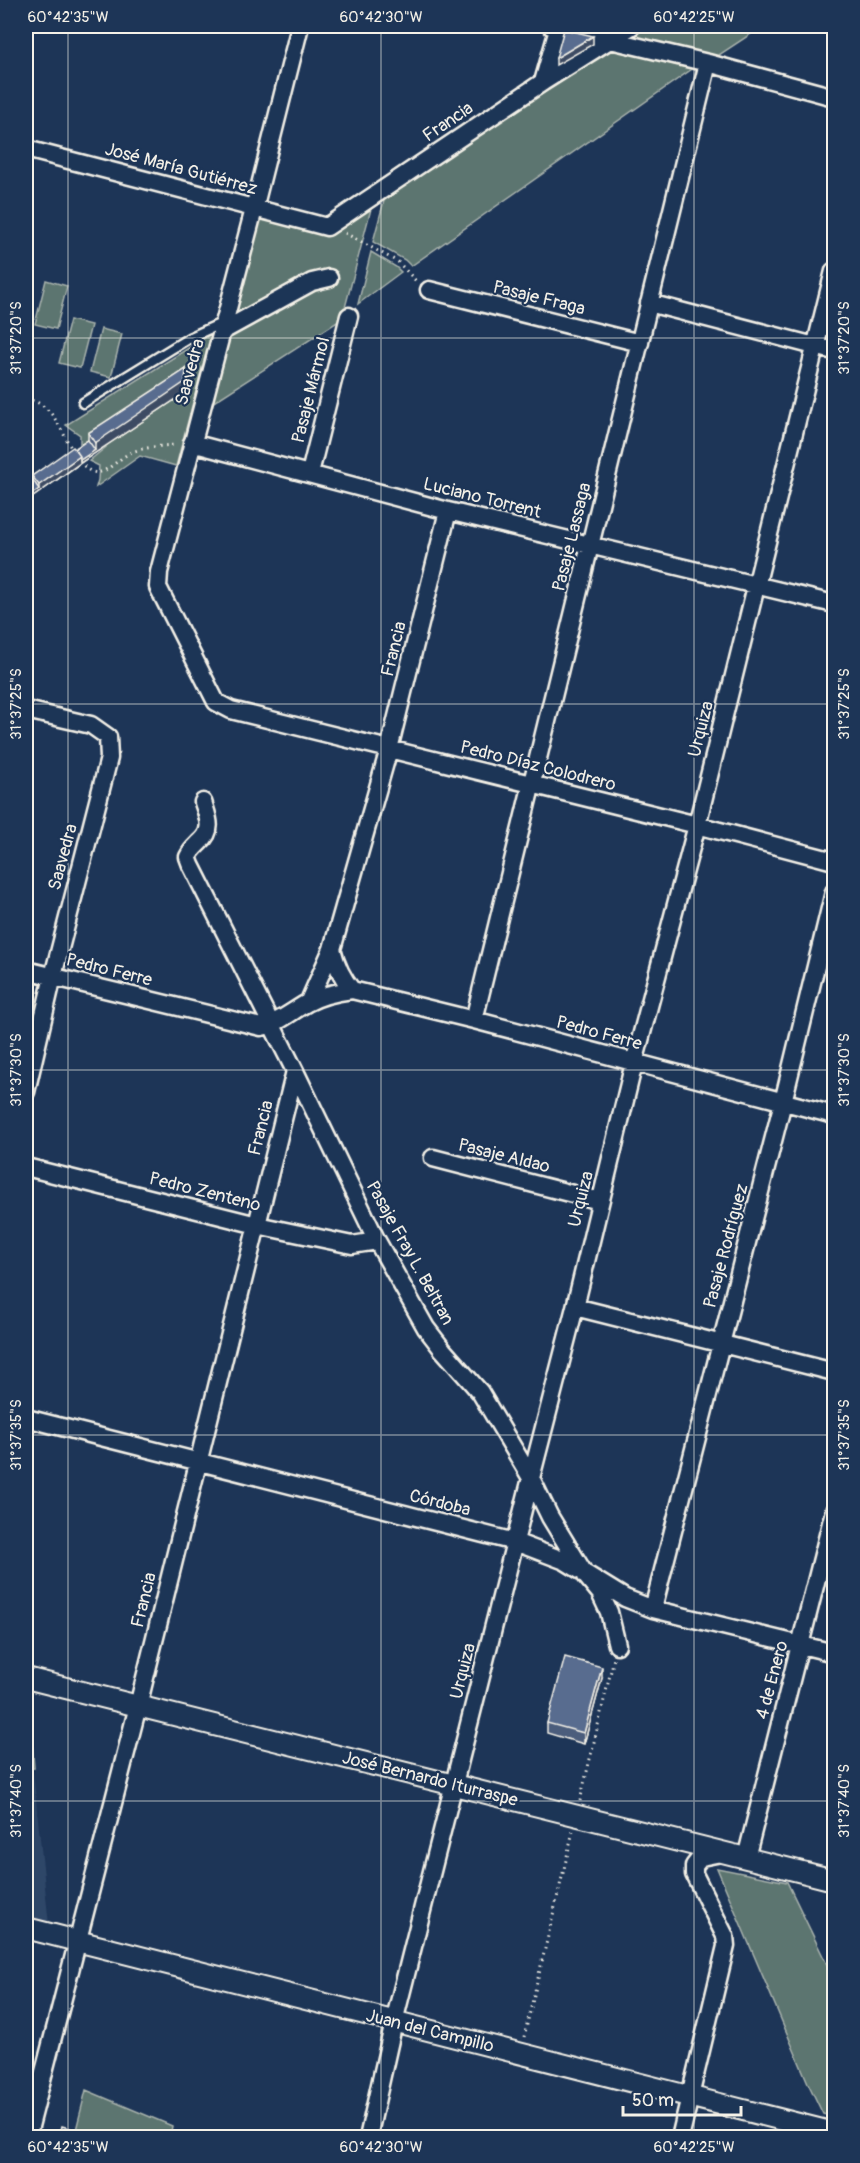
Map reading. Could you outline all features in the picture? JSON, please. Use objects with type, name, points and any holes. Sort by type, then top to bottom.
[{"type":"street","name":"Saavedra","points":[[231,710],[216,702],[158,587],[159,572],[300,26]]},
{"type":"street","points":[[543,82],[556,26],[834,97]]},
{"type":"street","name":"Francia","points":[[327,227],[543,82],[632,26]]},
{"type":"street","name":"Pasaje Lassaga","points":[[474,1020],[708,63]]},
{"type":"street","name":"José María Gutiérrez","points":[[26,149],[327,227]]},
{"type":"street","name":"Urquiza","points":[[368,2138],[394,2022],[575,1307],[634,1063],[697,825],[834,271]]},
{"type":"street","points":[[222,327],[312,282],[329,278]]},
{"type":"street","name":"Pasaje Fraga","points":[[429,290],[640,343]]},
{"type":"street","points":[[649,303],[834,351]]},
{"type":"street","name":"Pasaje Mármol","points":[[310,473],[349,316]]},
{"type":"street","name":"Luciano Torrent","points":[[192,443],[448,511],[834,604]]},
{"type":"street","name":"Francia","points":[[309,1001],[332,949],[390,749],[448,511]]},
{"type":"street","name":"Saavedra","points":[[26,710],[91,725],[108,737],[109,758],[26,1092]]},
{"type":"street","name":"Pedro Díaz Colodrero","points":[[231,710],[834,861]]},
{"type":"street","name":"Pasaje Fray L. Beltran","points":[[203,802],[210,824],[208,833],[192,849],[188,857],[270,1025],[295,1071],[377,1241],[426,1328],[480,1392],[531,1478],[550,1517],[586,1576],[600,1593],[609,1612],[617,1645]]},
{"type":"street","name":"Pasaje Rodríguez","points":[[653,1609],[783,1102],[834,892]]},
{"type":"street","points":[[332,949],[335,963],[352,990]]},
{"type":"street","name":"Pedro Ferre","points":[[26,970],[261,1027],[270,1025],[309,1001],[332,992],[352,990],[834,1115]]},
{"type":"street","name":"Francia","points":[[27,2138],[138,1707],[295,1071]]},
{"type":"street","name":"Pasaje Aldao","points":[[433,1158],[600,1201]]},
{"type":"street","name":"Pedro Zenteno","points":[[26,1167],[257,1225],[352,1245],[377,1241]]},
{"type":"street","points":[[575,1307],[834,1371]]},
{"type":"street","name":"Córdoba","points":[[26,1418],[514,1542],[565,1561],[624,1598],[653,1609],[834,1653]]},
{"type":"street","name":"4 de Enero","points":[[746,1858],[834,1511]]},
{"type":"street","name":"José Bernardo Iturraspe","points":[[26,1678],[834,1880]]},
{"type":"street","points":[[680,2138],[726,1946],[725,1936],[694,1874],[694,1866],[701,1857],[721,1853]]},
{"type":"street","name":"Juan del Campillo","points":[[26,1928],[834,2133]]},
{"type":"lane","points":[[83,403],[189,338],[222,327]]},
{"type":"path","points":[[327,227],[338,229],[398,262],[418,284],[429,290]]},
{"type":"path","points":[[26,399],[34,400],[50,410],[71,448],[86,469],[92,472],[103,472],[129,453],[139,450],[192,443]]},
{"type":"path","points":[[520,2054],[617,1645]]},
{"type":"shaded area","points":[[26,1771],[33,1771],[49,1925],[26,1919]]},
{"type":"green space","points":[[647,26],[763,26],[716,57],[629,37]]},
{"type":"green space","points":[[611,49],[692,69],[411,266],[405,260],[373,242],[385,197]]},
{"type":"green space","points":[[372,205],[342,319],[209,405],[258,218],[328,236]]},
{"type":"green space","points":[[371,252],[401,272],[358,304]]},
{"type":"green space","points":[[46,280],[67,286],[56,329],[35,324]]},
{"type":"green space","points":[[70,320],[91,325],[80,368],[59,363]]},
{"type":"green space","points":[[101,329],[122,334],[111,377],[90,372]]},
{"type":"green space","points":[[211,334],[176,466],[140,456],[96,487],[99,466],[89,461],[106,447],[99,435],[80,445],[80,435],[66,425]]},
{"type":"green space","points":[[26,1689],[28,1689],[34,1768],[26,1769]]},
{"type":"green space","points":[[717,1868],[787,1882],[834,1979],[834,2117],[823,2114],[808,2083]]},
{"type":"green space","points":[[86,2090],[172,2126],[170,2137],[74,2138]]},
{"type":"building","points":[[564,29],[593,36],[556,58]]},
{"type":"building","points":[[186,369],[185,382],[95,443],[88,433]]},
{"type":"building","points":[[88,440],[95,450],[80,460],[75,449]]},
{"type":"building","points":[[73,447],[80,456],[39,485],[32,476]]},
{"type":"building","points":[[32,479],[39,489],[26,498],[26,484]]},
{"type":"building","points":[[565,1657],[602,1667],[584,1733],[547,1723]]},
{"type":"building","points":[[62,2126],[104,2138],[59,2138]]}]
